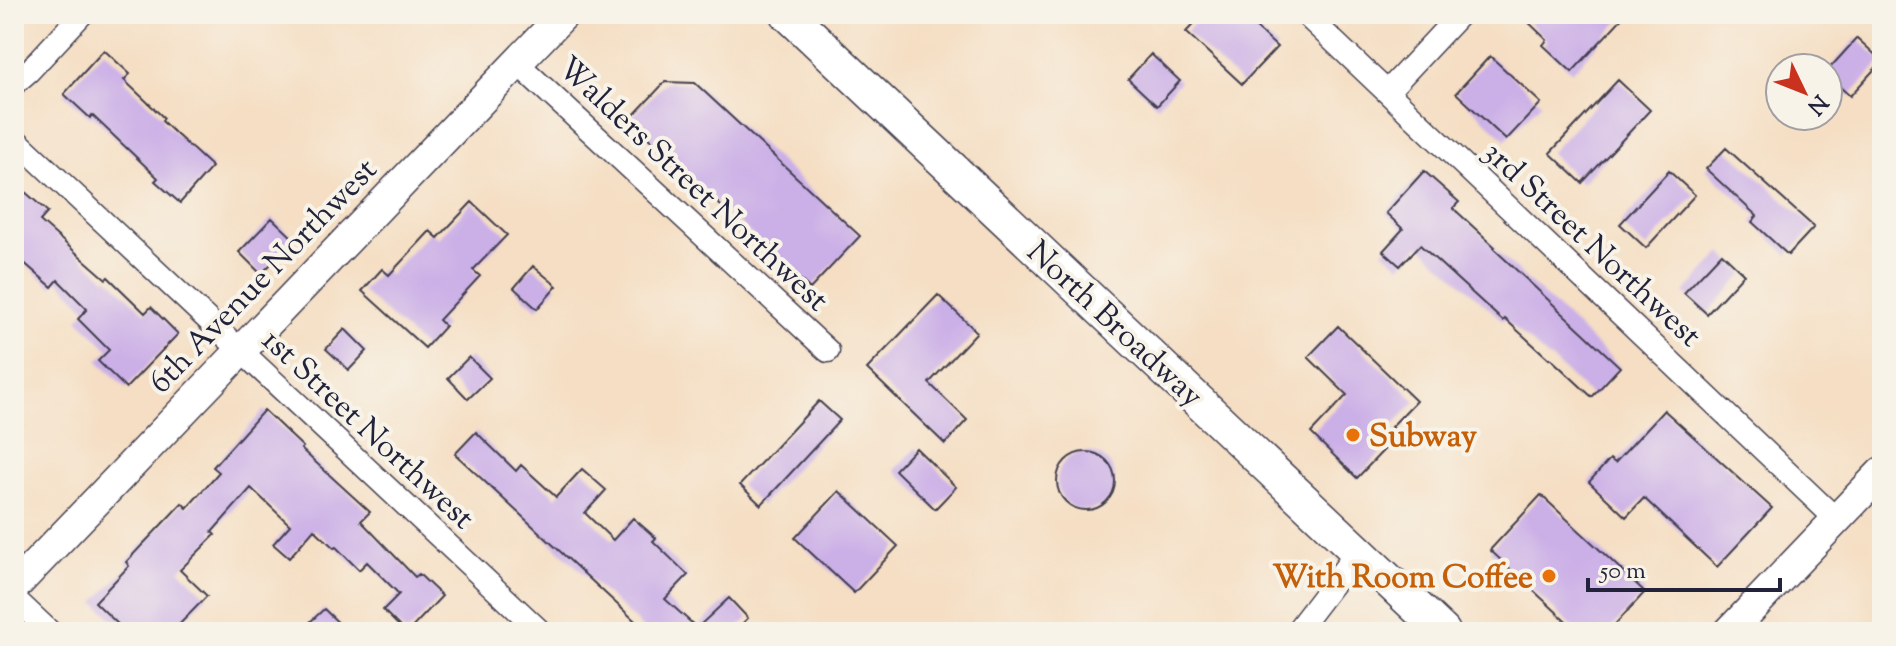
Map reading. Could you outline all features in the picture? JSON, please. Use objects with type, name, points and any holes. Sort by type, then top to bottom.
[{"type":"main road","name":"North Broadway","points":[[788,14],[1443,632]]},
{"type":"street","points":[[14,84],[82,14]]},
{"type":"street","name":"6th Avenue Northwest","points":[[14,587],[564,14]]},
{"type":"street","name":"3rd Street Northwest","points":[[1305,14],[1836,519]]},
{"type":"street","points":[[1387,92],[1460,14]]},
{"type":"street","name":"Walders Street Northwest","points":[[517,63],[828,351]]},
{"type":"street","name":"1st Street Northwest","points":[[14,138],[541,632]]},
{"type":"street","points":[[1729,632],[1882,472]]},
{"type":"street","points":[[1296,632],[1358,551]]},
{"type":"street","points":[[14,598],[50,632]]},
{"type":"building","points":[[1203,14],[1241,14],[1277,47],[1242,84],[1186,32]]},
{"type":"building","points":[[1520,14],[1626,14],[1572,72],[1543,45],[1547,40]]},
{"type":"building","points":[[1857,38],[1882,61],[1850,96],[1844,91],[1844,52]]},
{"type":"building","points":[[104,50],[130,74],[124,80],[164,118],[162,121],[212,167],[180,203],[92,115],[90,118],[64,94]]},
{"type":"building","points":[[1151,54],[1180,81],[1157,106],[1128,79]]},
{"type":"building","points":[[1490,56],[1541,103],[1506,140],[1456,93]]},
{"type":"building","points":[[1618,80],[1650,110],[1582,183],[1550,153]]},
{"type":"building","points":[[665,82],[695,83],[860,236],[810,289],[629,120]]},
{"type":"building","points":[[1726,148],[1814,227],[1788,255],[1752,222],[1757,216],[1706,169]]},
{"type":"building","points":[[1424,171],[1459,202],[1453,208],[1494,249],[1620,367],[1592,397],[1420,245],[1400,266],[1383,251],[1403,229],[1386,213]]},
{"type":"building","points":[[1669,171],[1695,195],[1646,248],[1620,224]]},
{"type":"building","points":[[24,191],[48,212],[40,221],[106,279],[108,277],[145,313],[151,307],[178,334],[126,388],[98,361],[109,350],[78,319],[87,309],[58,280],[52,287],[14,254],[14,202]]},
{"type":"building","points":[[472,202],[507,235],[473,270],[480,276],[439,320],[445,326],[425,348],[362,291],[382,269],[389,275],[430,231],[438,238]]},
{"type":"building","points":[[272,218],[295,240],[261,274],[239,252]]},
{"type":"building","points":[[1722,253],[1744,274],[1707,314],[1684,293]]},
{"type":"building","points":[[533,266],[557,286],[537,309],[514,288]]},
{"type":"building","points":[[938,295],[977,332],[929,383],[967,420],[945,444],[867,369]]},
{"type":"building","points":[[1338,326],[1416,401],[1391,427],[1399,434],[1357,478],[1311,433],[1347,395],[1308,357]]},
{"type":"building","points":[[345,329],[367,351],[349,370],[326,349]]},
{"type":"building","points":[[469,357],[490,378],[468,399],[448,378]]},
{"type":"building","points":[[819,401],[840,420],[761,505],[740,485]]},
{"type":"building","points":[[264,410],[303,447],[301,449],[370,512],[361,521],[415,577],[419,574],[442,596],[408,632],[383,610],[399,594],[367,562],[359,570],[314,529],[289,558],[273,544],[290,525],[251,488],[212,532],[215,535],[180,570],[207,596],[172,632],[126,632],[95,602],[129,566],[126,562],[182,503],[187,508],[219,472],[213,467]]},
{"type":"building","points":[[1664,410],[1772,508],[1717,567],[1644,498],[1626,517],[1589,482],[1610,459],[1615,463]]},
{"type":"building","points":[[476,432],[516,471],[521,465],[556,497],[582,469],[606,490],[585,513],[613,540],[633,518],[656,538],[653,541],[688,575],[665,599],[697,628],[729,598],[748,618],[734,632],[647,632],[455,454]]},
{"type":"building","points":[[916,448],[956,487],[935,509],[895,470]]},
{"type":"building","points":[[1086,452],[1107,460],[1115,481],[1107,502],[1086,510],[1065,502],[1057,481],[1065,460]]},
{"type":"building","points":[[839,491],[898,546],[854,593],[795,538]]},
{"type":"building","points":[[1541,495],[1645,592],[1608,632],[1578,632],[1490,550]]},
{"type":"building","points":[[324,609],[348,632],[320,632],[310,622]]},
{"type":"place","name":"Subway","points":[[1353,435]]},
{"type":"place","name":"With Room Coffee","points":[[1549,576]]}]
